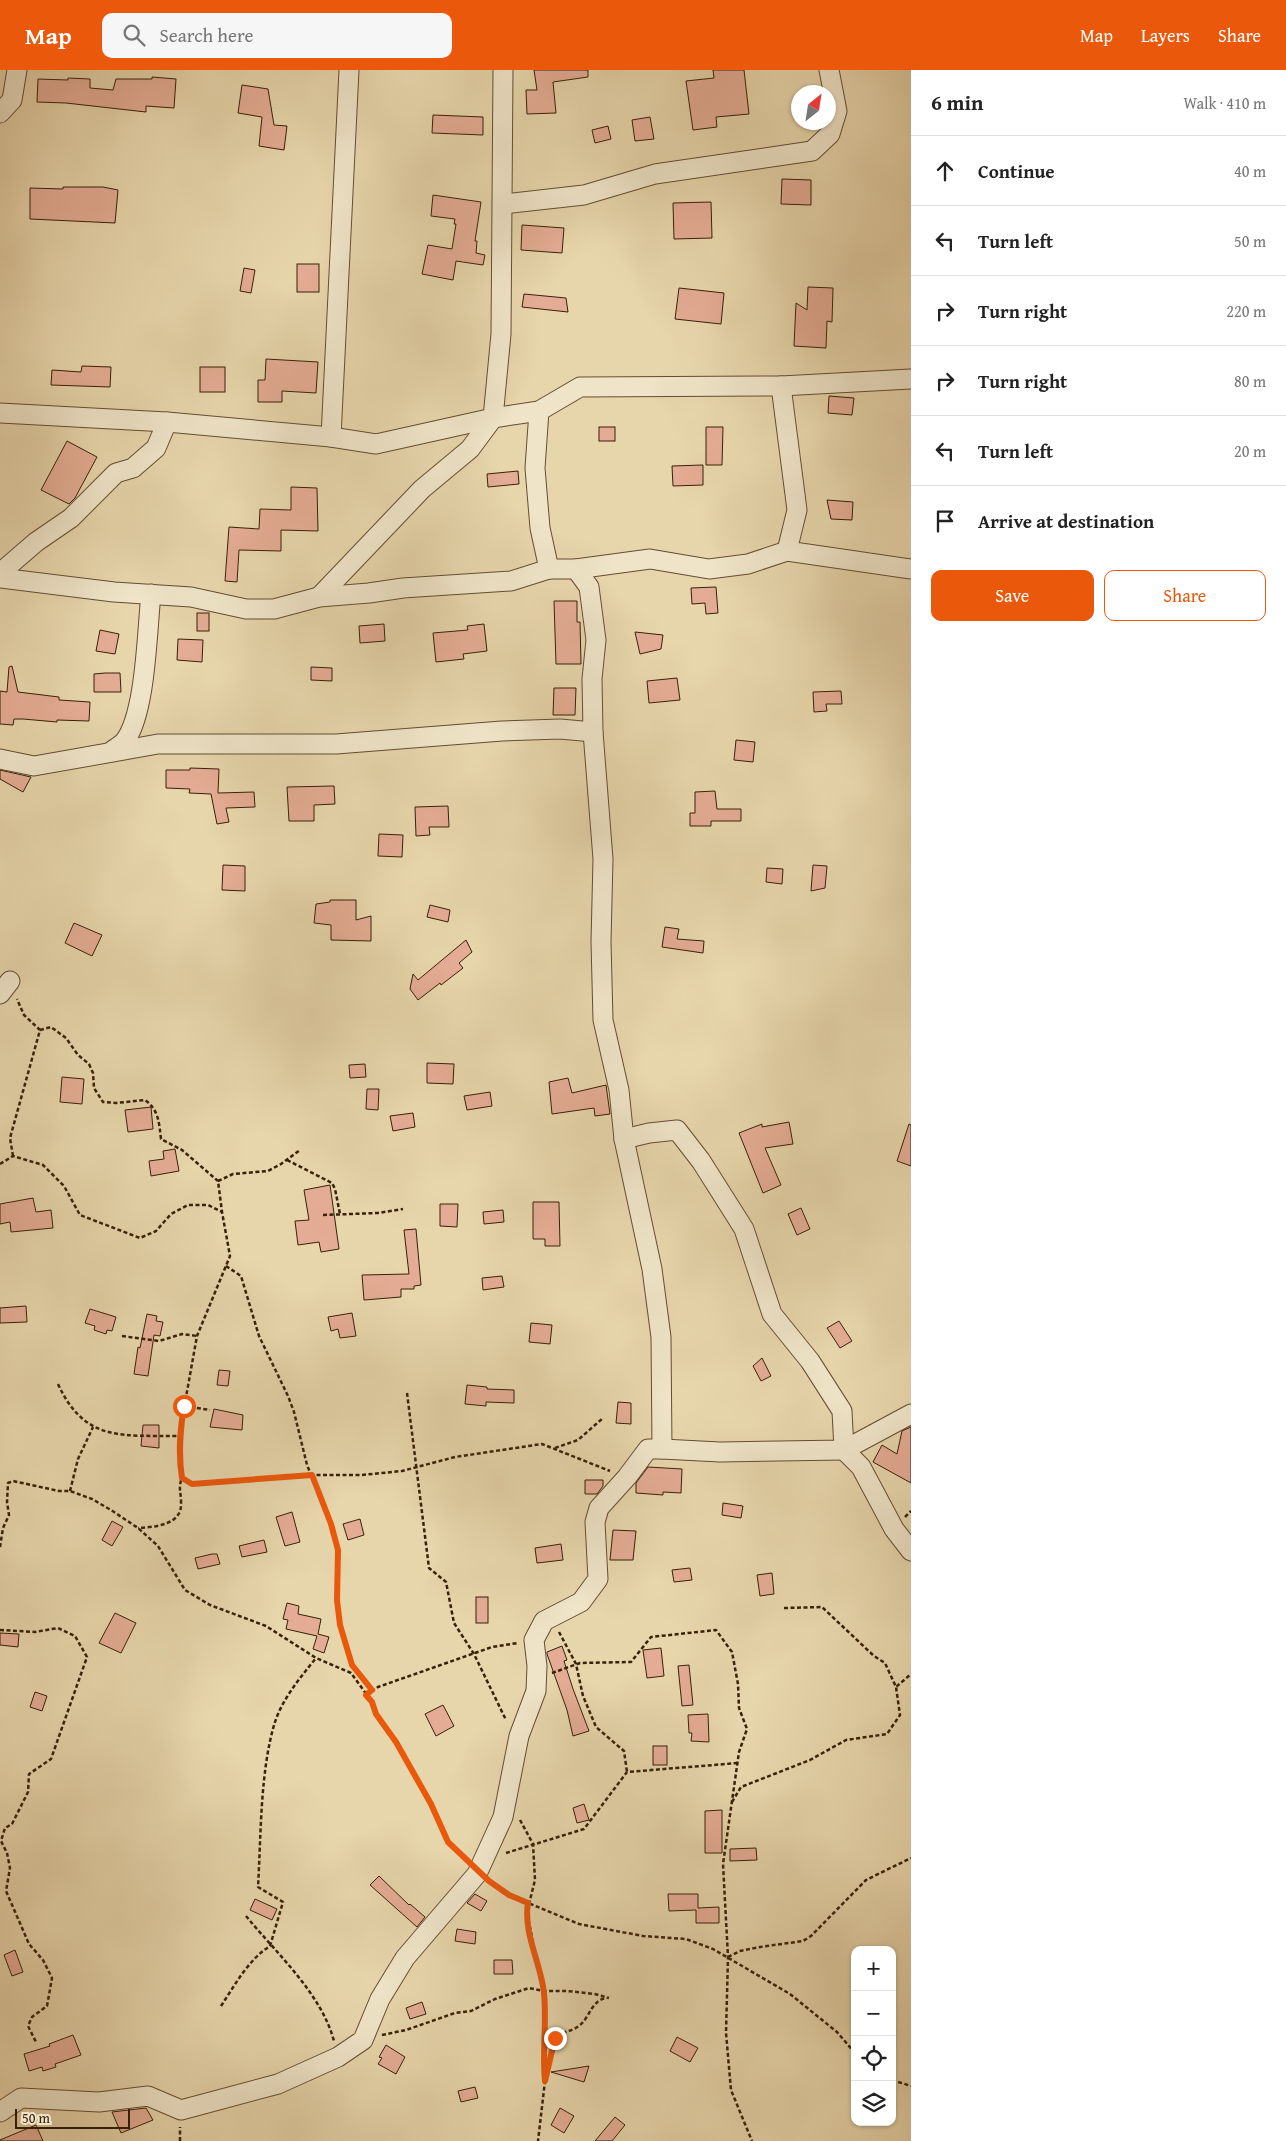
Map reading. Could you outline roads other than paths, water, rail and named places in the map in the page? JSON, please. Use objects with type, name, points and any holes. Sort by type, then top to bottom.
[{"type":"street","points":[[0,113],[12,100],[16,70]]},
{"type":"street","points":[[331,437],[349,70]]},
{"type":"street","points":[[319,597],[422,489],[470,449],[493,418],[501,334],[503,70]]},
{"type":"street","points":[[503,204],[584,195],[655,174],[812,152],[830,134],[837,111],[829,70]]},
{"type":"street","points":[[0,413],[167,422],[331,437],[376,444],[493,418],[539,411],[580,388],[781,386],[911,379]]},
{"type":"street","points":[[781,386],[797,510],[787,551]]},
{"type":"street","points":[[539,411],[535,468],[540,528],[549,569]]},
{"type":"street","points":[[0,573],[36,542],[70,518],[116,473],[133,468],[156,448],[167,422]]},
{"type":"street","points":[[0,578],[191,597],[246,609],[274,609],[319,597],[404,588],[511,581],[549,569],[576,569],[650,559],[709,569],[748,564],[787,551],[911,569]]},
{"type":"street","points":[[576,569],[589,587],[596,640],[592,679],[593,732],[603,859],[601,942],[603,1020],[619,1090],[624,1139],[652,1269],[661,1337],[662,1449]]},
{"type":"street","points":[[112,751],[124,742],[133,726],[140,706],[151,594]]},
{"type":"street","points":[[0,759],[34,766],[158,744],[336,744],[502,731],[560,729],[593,732]]},
{"type":"street","points":[[624,1139],[649,1133],[677,1130],[701,1161],[744,1229],[772,1314],[810,1361],[842,1411],[844,1450],[861,1467],[894,1529],[911,1551]]},
{"type":"street","points":[[0,2112],[21,2098],[99,2102],[148,2096],[181,2110],[278,2084],[338,2057],[363,2040],[380,2000],[405,1958],[439,1920],[478,1871],[503,1817],[518,1743],[536,1691],[534,1640],[544,1621],[581,1602],[598,1579],[595,1522],[599,1508],[627,1477],[648,1449],[720,1452],[844,1450],[911,1414]]}]
